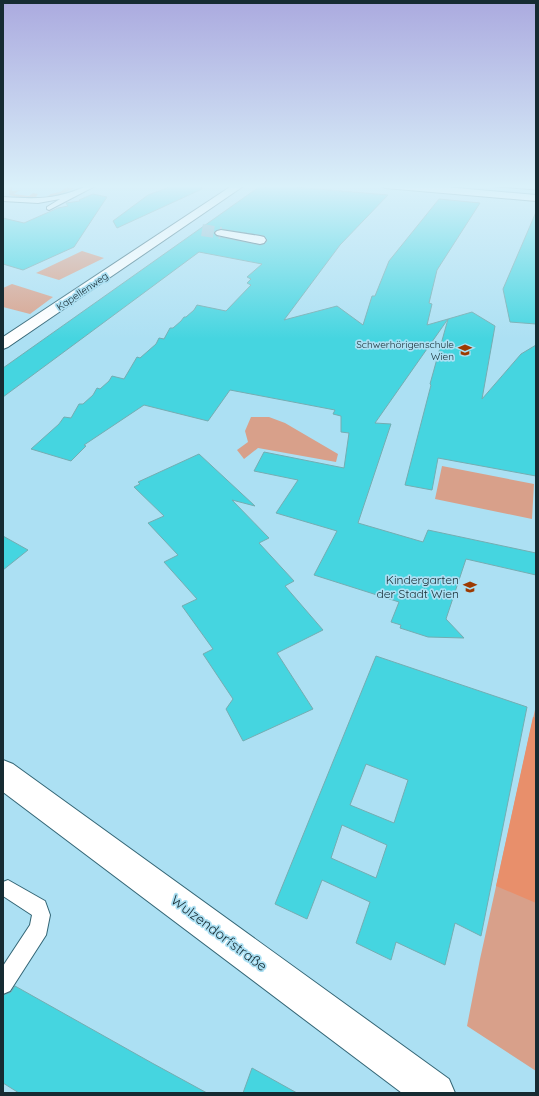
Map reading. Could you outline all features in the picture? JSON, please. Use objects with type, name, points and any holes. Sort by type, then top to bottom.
[{"type":"street","name":"Kapellenweg","points":[[3,344],[164,236]]},
{"type":"street","points":[[239,236],[260,240]]},
{"type":"street","name":"Wulzendorfstraße","points":[[3,774],[433,1092]]},
{"type":"lane","points":[[3,984],[39,928],[41,915],[38,908],[8,889]]},
{"type":"shaded area","points":[[82,251],[104,258],[59,280],[36,273]]},
{"type":"shaded area","points":[[12,284],[53,297],[30,314],[3,307],[3,288]]},
{"type":"shaded area","points":[[251,417],[269,417],[285,423],[338,454],[336,462],[258,448],[244,459],[237,450],[248,442],[245,431]]},
{"type":"shaded area","points":[[442,466],[534,484],[532,519],[435,499]]},
{"type":"shaded area","points":[[536,705],[536,1071],[467,1026],[480,959]]},
{"type":"shaded area","points":[[533,717],[536,718],[536,903],[496,886]]},
{"type":"building","points":[[3,236],[81,236],[74,247],[23,270],[3,264]]},
{"type":"building","points":[[189,236],[217,236],[260,245],[267,241],[264,236],[348,236],[340,245],[284,320],[337,306],[363,325],[372,296],[375,296],[389,261],[409,236],[459,236],[437,270],[429,303],[432,304],[427,325],[448,319],[375,423],[391,424],[358,523],[423,542],[428,530],[536,553],[536,575],[466,559],[446,619],[464,638],[428,637],[400,628],[401,625],[391,622],[399,602],[314,575],[337,531],[276,513],[298,480],[254,471],[264,452],[344,468],[349,433],[341,432],[341,416],[333,414],[335,410],[230,390],[208,421],[144,405],[84,445],[86,446],[71,461],[31,449],[59,424],[64,417],[71,418],[79,404],[83,404],[93,395],[97,388],[100,389],[112,376],[124,379],[137,357],[140,358],[156,344],[159,338],[164,339],[170,328],[173,328],[184,317],[186,317],[197,305],[226,311],[251,285],[247,283],[251,279],[247,277],[262,264],[199,252],[3,397],[3,368]]},
{"type":"building","points":[[526,236],[536,236],[536,324],[510,322],[503,289]]},
{"type":"building","points":[[472,312],[495,326],[482,399],[521,354],[536,345],[536,476],[438,458],[432,490],[405,485],[448,319]]},
{"type":"building","points":[[199,454],[255,506],[232,500],[269,538],[259,543],[294,581],[285,586],[323,630],[277,653],[313,709],[243,741],[226,709],[233,699],[203,654],[213,649],[182,606],[197,599],[164,562],[178,555],[148,523],[164,516],[134,487],[140,484],[138,482]]},
{"type":"building","points":[[3,536],[28,550],[3,570]]},
{"type":"building","points":[[376,656],[527,707],[481,936],[455,923],[445,965],[396,942],[391,960],[356,943],[370,902],[322,880],[307,919],[275,904]],"holes":[[[366,764],[408,780],[394,823],[350,805]],[[342,825],[387,845],[376,878],[331,858]]]},
{"type":"building","points":[[15,986],[207,1093],[19,1093],[3,1083],[3,995],[11,992]]},
{"type":"building","points":[[252,1068],[297,1093],[243,1093]]},
{"type":"place","name":"Schwerhörigenschule Wien","points":[[465,350]]},
{"type":"place","name":"Kindergarten der Stadt Wien","points":[[470,587]]}]
